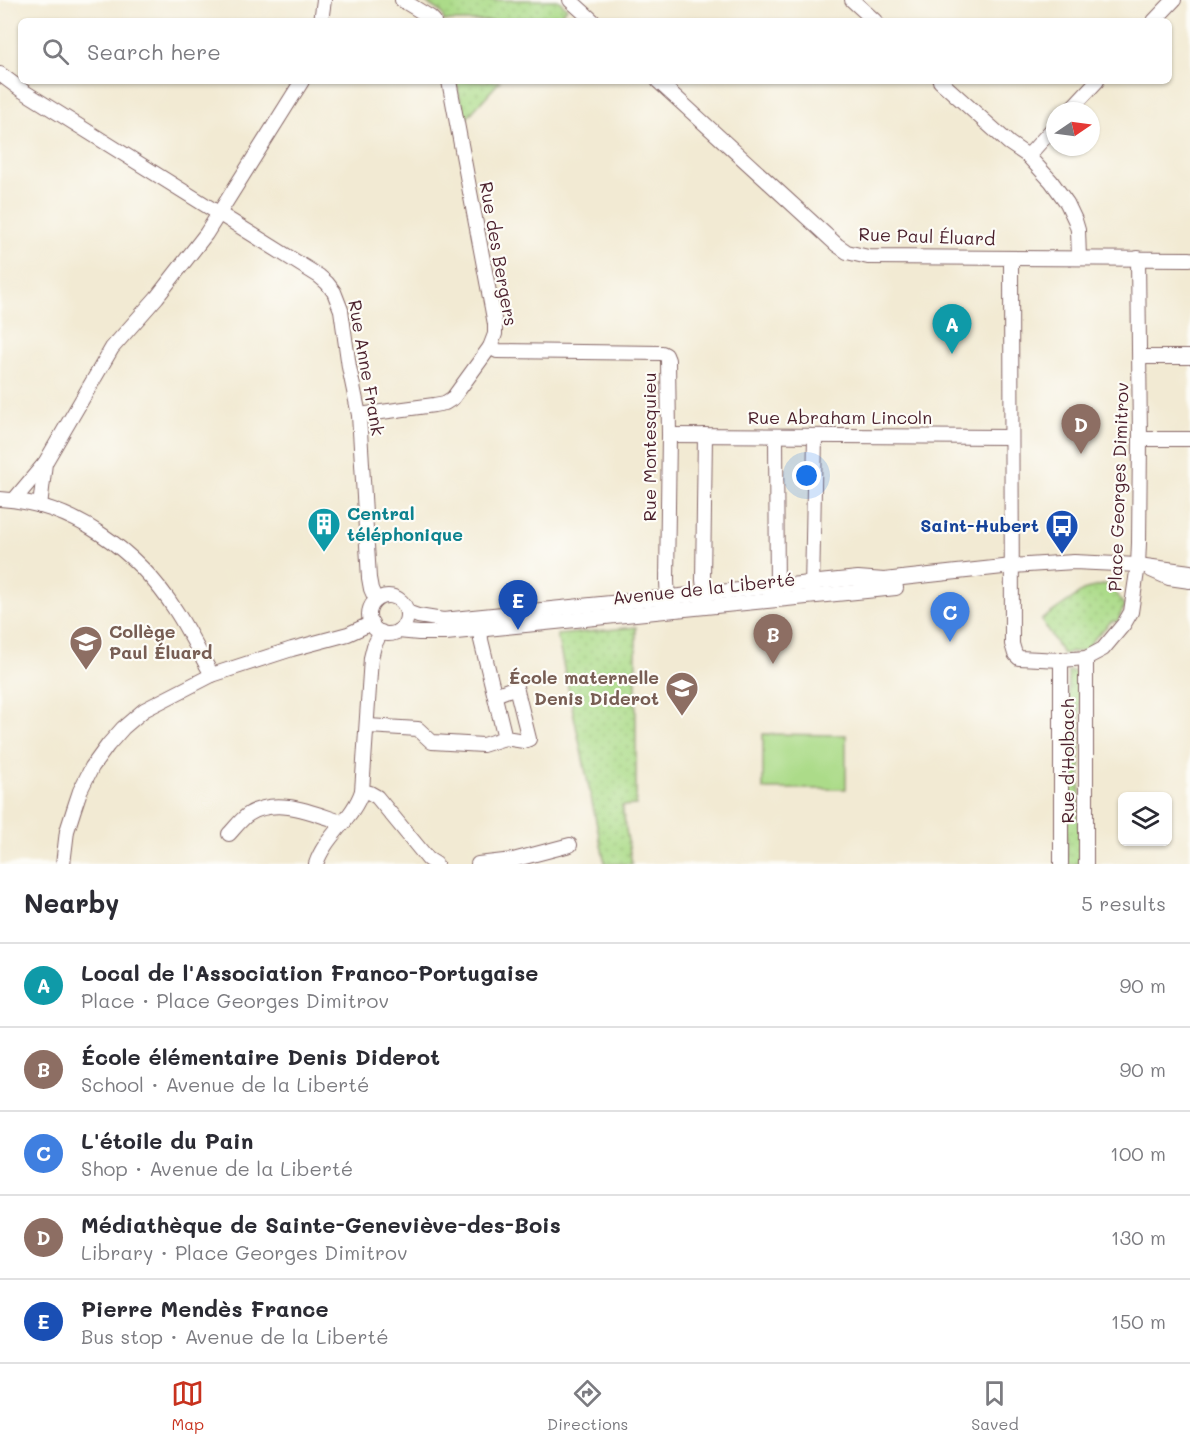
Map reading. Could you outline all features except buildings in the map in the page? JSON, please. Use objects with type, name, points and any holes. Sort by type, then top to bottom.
[{"type":"street","points":[[321,18],[324,0]]},
{"type":"street","points":[[402,0],[431,18]]},
{"type":"street","points":[[570,0],[590,18]]},
{"type":"street","points":[[852,0],[872,18]]},
{"type":"street","points":[[1157,18],[1174,0]]},
{"type":"street","name":"Rue Anne Frank","points":[[0,74],[23,91],[319,276],[334,292],[340,310],[359,415],[369,578],[376,600]]},
{"type":"street","points":[[7,499],[45,463],[112,348],[157,297],[206,234],[300,84]]},
{"type":"street","name":"Rue des Bergers","points":[[359,415],[444,403],[453,398],[490,347],[495,334],[450,84]]},
{"type":"street","name":"Rue Paul Éluard","points":[[661,84],[847,252],[868,257],[1190,259]]},
{"type":"street","points":[[943,84],[1009,143],[1028,156],[1051,181],[1067,203],[1078,230],[1079,258]]},
{"type":"street","points":[[1077,102],[1094,84]]},
{"type":"street","points":[[1028,156],[1046,136]]},
{"type":"street","points":[[1011,258],[1012,644],[1019,658],[1061,660],[1086,658]]},
{"type":"street","name":"Place Georges Dimitrov","points":[[1086,658],[1104,649],[1131,612],[1138,565],[1140,357],[1138,258]]},
{"type":"street","name":"Rue Montesquieu","points":[[490,347],[497,351],[662,353],[666,355],[668,360],[669,435],[668,604]]},
{"type":"street","points":[[1140,357],[1190,357]]},
{"type":"street","name":"Rue Abraham Lincoln","points":[[669,435],[1010,436]]},
{"type":"street","points":[[705,435],[703,580],[705,600]]},
{"type":"street","points":[[776,436],[777,593]]},
{"type":"street","points":[[812,590],[815,436]]},
{"type":"street","points":[[1140,439],[1190,439]]},
{"type":"street","points":[[40,506],[45,463]]},
{"type":"street","points":[[7,499],[40,506],[72,518],[90,527],[128,555],[149,576],[176,610],[212,675]]},
{"type":"street","name":"Avenue de la Liberté","points":[[398,631],[428,633],[480,623],[812,590],[858,578],[872,585],[910,582],[1012,566],[1074,562],[1138,565],[1190,572]]},
{"type":"street","name":"Avenue de la Liberté","points":[[1138,565],[1169,578],[1190,581]]},
{"type":"street","points":[[389,596],[401,601],[407,612],[404,626],[398,631],[387,633],[376,627],[370,617],[370,611],[376,600],[389,596]]},
{"type":"street","name":"Avenue de la Liberté","points":[[407,612],[443,620],[480,623]]},
{"type":"street","points":[[480,623],[481,640],[505,738]]},
{"type":"street","points":[[63,864],[67,831],[77,800],[92,767],[123,728],[144,710],[212,675],[292,649],[376,627]]},
{"type":"street","points":[[316,864],[332,837],[356,806],[362,791],[371,658],[376,627]]},
{"type":"street","name":"Rue d'Holbach","points":[[1086,658],[1086,864]]},
{"type":"street","name":"Rue d'Holbach","points":[[1061,660],[1061,864]]},
{"type":"street","points":[[368,726],[418,729],[432,742],[483,745],[505,738],[524,741],[529,739],[516,687],[495,695]]},
{"type":"street","points":[[362,791],[377,797],[428,859],[436,864]]},
{"type":"street","points":[[229,834],[248,815],[265,807],[285,806],[344,823]]},
{"type":"street","points":[[478,864],[513,860],[570,845]]},
{"type":"green space","points":[[422,0],[558,0],[567,8],[558,18],[443,18],[442,13]]},
{"type":"green space","points":[[457,84],[497,84],[465,120]]},
{"type":"green space","points":[[1111,583],[1124,606],[1118,621],[1111,622],[1091,642],[1092,649],[1063,654],[1041,620],[1086,589]]},
{"type":"green space","points":[[636,627],[636,805],[622,806],[632,864],[605,864],[557,635]]},
{"type":"green space","points":[[1068,671],[1080,672],[1080,864],[1067,864]]},
{"type":"green space","points":[[763,734],[846,735],[846,789],[763,789]]},
{"type":"place","name":"Local de l'Association Franco-Portugaise","points":[[952,354]]},
{"type":"place","name":"Médiathèque de Sainte-Geneviève-des-Bois","points":[[1081,454]]},
{"type":"place","name":"Central téléphonique","points":[[324,553]]},
{"type":"place","name":"Saint-Hubert","points":[[1062,555]]},
{"type":"place","name":"Pierre Mendès France","points":[[518,630]]},
{"type":"place","name":"L'étoile du Pain","points":[[950,642]]},
{"type":"place","name":"École élémentaire Denis Diderot","points":[[773,664]]},
{"type":"place","name":"Collège Paul Éluard","points":[[86,671]]},
{"type":"place","name":"École maternelle Denis Diderot","points":[[682,717]]}]
